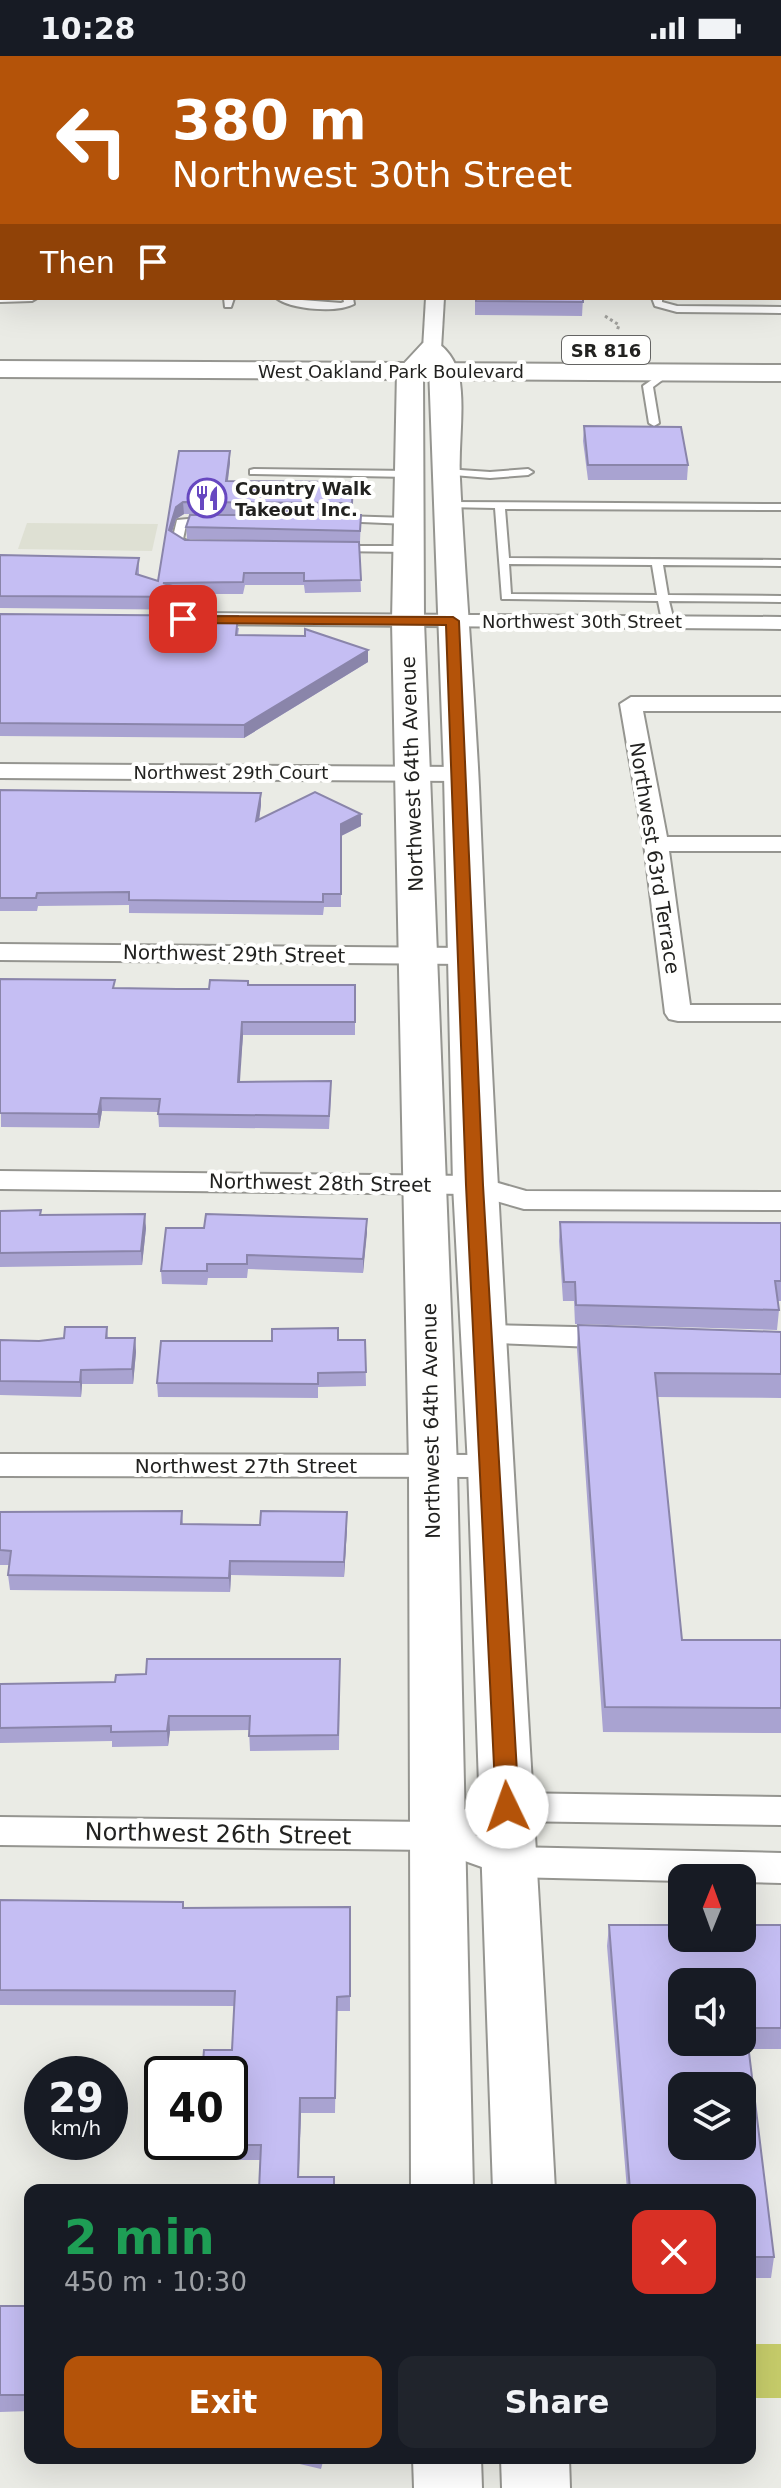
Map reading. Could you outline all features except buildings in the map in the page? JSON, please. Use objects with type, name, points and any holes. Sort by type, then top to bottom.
[{"type":"street","points":[[435,300],[461,774],[474,1185],[492,1466],[524,2184]]},
{"type":"street","name":"West Oakland Park Boulevard","points":[[0,347],[438,360],[666,373],[781,373]]},
{"type":"street","name":"West Oakland Park Boulevard","points":[[0,369],[410,371],[438,360],[781,351]]},
{"type":"street","name":"Northwest 64th Avenue","points":[[410,371],[408,621],[433,1467],[435,1836],[442,2184]]},
{"type":"street","points":[[409,465],[428,479],[446,483]]},
{"type":"street","name":"Northwest 30th Street","points":[[174,619],[781,623]]},
{"type":"street","name":"Northwest 63rd Terrace","points":[[781,704],[631,704],[656,844],[678,1013],[781,1013]]},
{"type":"street","name":"Northwest 29th Court","points":[[0,771],[461,774]]},
{"type":"street","points":[[656,844],[781,844]]},
{"type":"street","name":"Northwest 29th Street","points":[[0,952],[467,956]]},
{"type":"street","name":"Northwest 28th Street","points":[[0,1180],[474,1185],[524,1200],[781,1201]]},
{"type":"street","points":[[484,1335],[644,1339]]},
{"type":"street","name":"Northwest 27th Street","points":[[0,1465],[492,1466]]},
{"type":"street","name":"Northwest 26th Street","points":[[435,1836],[507,1807],[781,1811]]},
{"type":"street","name":"Northwest 26th Street","points":[[0,1831],[435,1836],[510,1862],[781,1868]]},
{"type":"street","points":[[447,2464],[448,2488]]},
{"type":"street","points":[[535,2464],[536,2488]]},
{"type":"lane","points":[[281,300],[292,304],[341,306],[349,304],[348,300]]},
{"type":"lane","points":[[657,300],[665,308],[781,310]]},
{"type":"lane","points":[[727,300],[729,309]]},
{"type":"lane","points":[[654,423],[648,386],[666,373]]},
{"type":"lane","points":[[254,472],[409,465]]},
{"type":"lane","points":[[446,483],[528,470]]},
{"type":"lane","points":[[446,483],[500,506],[781,507]]},
{"type":"lane","points":[[500,506],[506,597],[781,599]]},
{"type":"lane","points":[[326,519],[408,535]]},
{"type":"lane","points":[[202,547],[180,545],[177,541],[181,522],[216,520]]},
{"type":"lane","points":[[327,549],[408,535]]},
{"type":"lane","points":[[503,561],[781,563]]},
{"type":"lane","points":[[657,562],[668,621]]},
{"type":"path","points":[[605,316],[619,325],[617,331]]},
{"type":"shaded area","points":[[27,523],[158,524],[152,551],[18,549]]},
{"type":"waterway","points":[[756,2371],[781,2371]]},
{"type":"place","name":"Country Walk Takeout Inc.","points":[[207,498]]},
{"type":"route","points":[[183,619],[453,621],[474,1185],[492,1466],[507,1807]]}]
